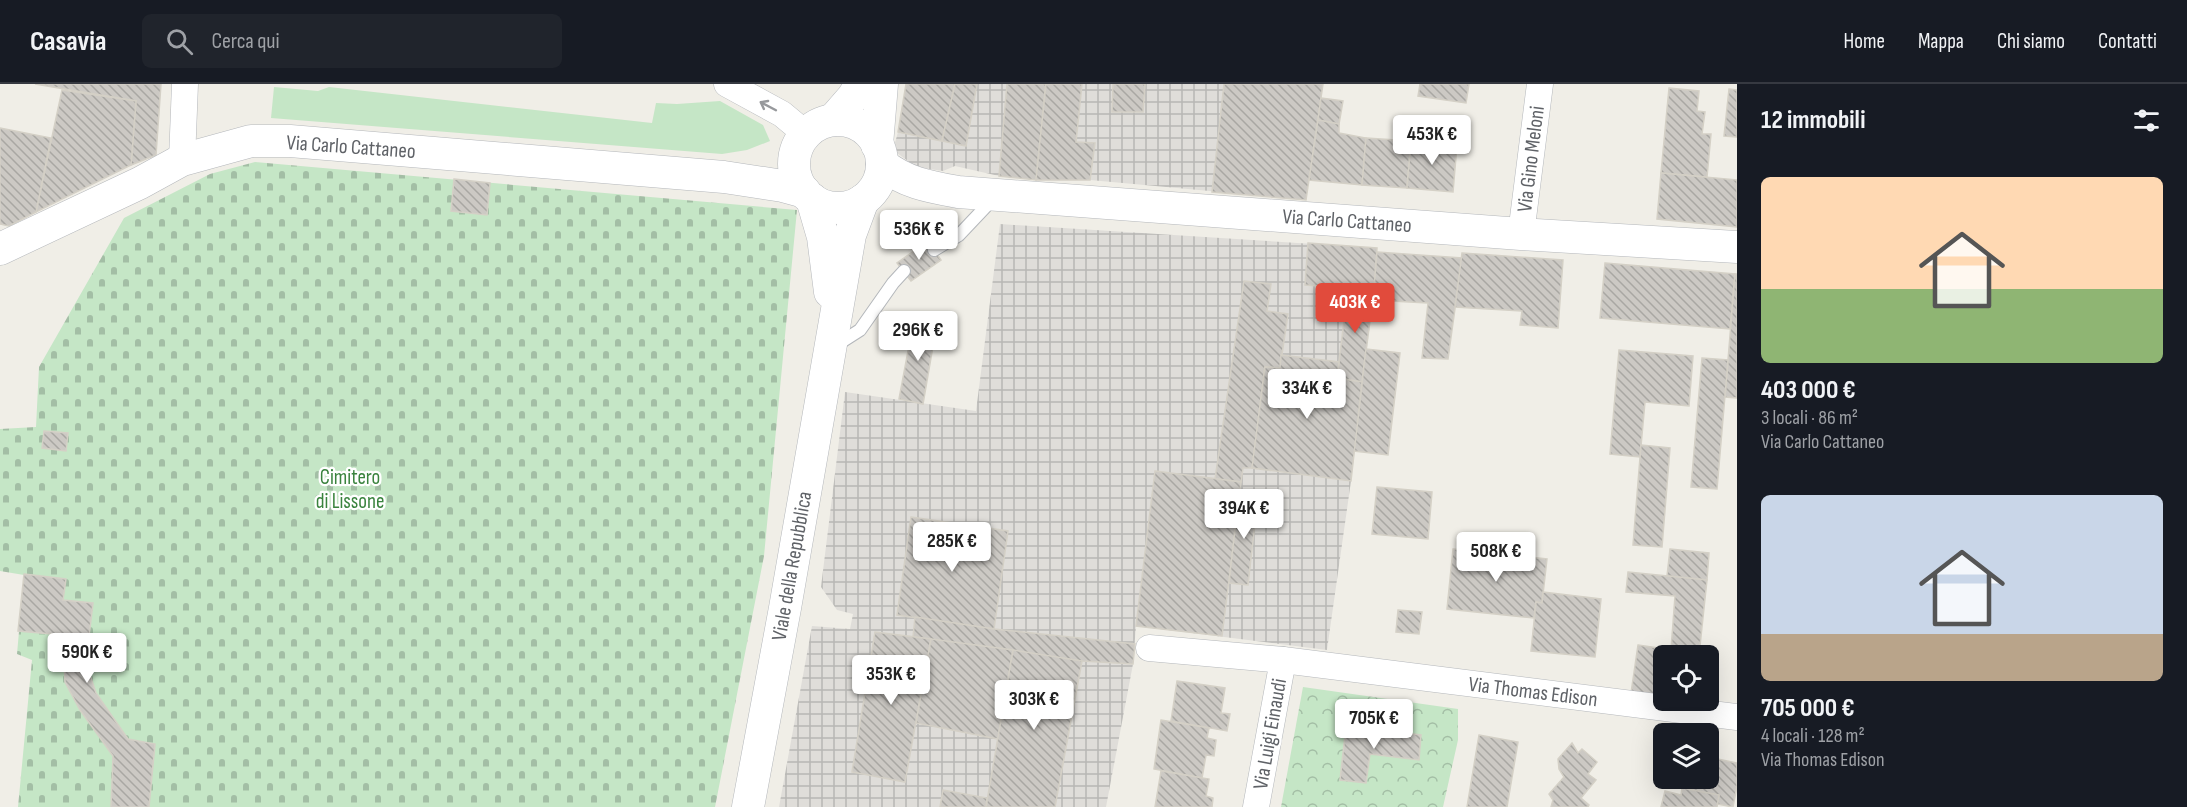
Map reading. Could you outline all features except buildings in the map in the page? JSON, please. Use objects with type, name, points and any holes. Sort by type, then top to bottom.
[{"type":"street","points":[[182,160],[185,84]]},
{"type":"street","points":[[727,84],[782,114],[801,142],[818,125],[833,120],[850,121],[864,128],[874,138],[880,154]]},
{"type":"street","points":[[833,120],[854,97],[861,84]]},
{"type":"street","name":"Viale della Repubblica","points":[[748,807],[850,235],[866,198],[880,178],[882,84]]},
{"type":"street","name":"Via Gino Meloni","points":[[1521,234],[1540,84]]},
{"type":"street","name":"Via Carlo Cattaneo","points":[[0,249],[140,183],[182,160],[251,141],[290,141],[724,177],[783,186],[808,195]]},
{"type":"street","name":"Via Carlo Cattaneo","points":[[724,177],[757,170],[779,161],[801,142]]},
{"type":"street","name":"Viale della Repubblica","points":[[801,142],[794,169],[808,195],[825,245],[832,337]]},
{"type":"street","name":"Via Carlo Cattaneo","points":[[880,154],[910,181],[958,192],[1521,234],[1737,246]]},
{"type":"street","name":"Via Carlo Cattaneo","points":[[866,198],[916,198],[958,192]]},
{"type":"street","points":[[808,195],[831,207],[847,207],[866,198]]},
{"type":"street","name":"Via Thomas Edison","points":[[1149,648],[1283,660],[1737,717]]},
{"type":"street","name":"Via Luigi Einaudi","points":[[1256,807],[1283,660]]},
{"type":"lane","points":[[934,250],[959,235],[997,195]]},
{"type":"lane","points":[[832,337],[860,330],[904,271]]},
{"type":"shaded area","points":[[906,84],[1323,84],[1306,200],[1090,180],[1036,180],[999,176],[955,166],[943,171],[916,167],[893,150]]},
{"type":"shaded area","points":[[1000,224],[1377,248],[1351,481],[1327,650],[1136,626],[1133,664],[1106,807],[779,807],[812,626],[850,629],[853,614],[837,610],[821,587],[845,392],[976,411]]},
{"type":"green space","points":[[274,87],[318,91],[329,87],[652,123],[656,103],[720,101],[763,125],[770,141],[747,150],[722,154],[271,118]]},
{"type":"green space","name":"Cimitero di Lissone","points":[[255,162],[797,210],[764,556],[715,807],[18,807],[32,660],[17,654],[24,575],[0,571],[0,429],[36,427],[39,367],[124,218],[210,174]]},
{"type":"green space","points":[[1303,687],[1458,709],[1458,740],[1443,807],[1281,807]]}]
